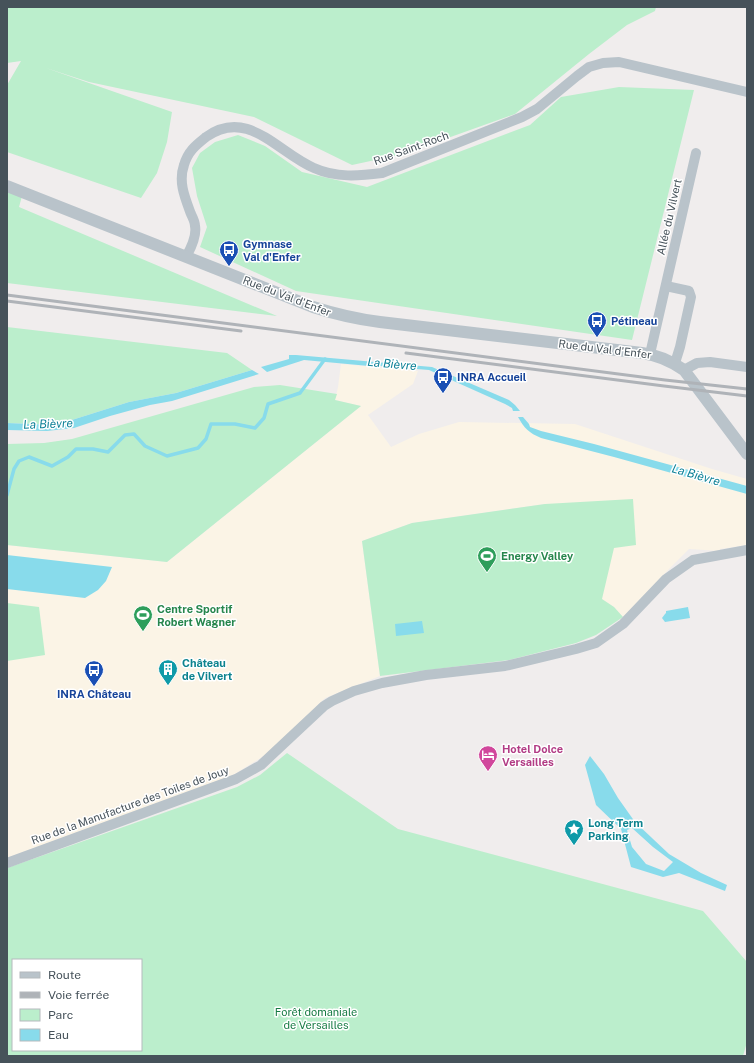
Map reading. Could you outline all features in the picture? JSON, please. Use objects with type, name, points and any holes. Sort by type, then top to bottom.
[{"type":"street","name":"Rue Saint-Roch","points":[[186,257],[195,235],[195,226],[183,193],[182,180],[184,164],[192,147],[215,131],[231,127],[246,128],[267,138],[292,156],[313,168],[339,175],[360,176],[382,173],[522,117],[537,109],[589,67],[603,63],[619,62],[747,92]]},
{"type":"street","name":"Allée du Vilvert","points":[[650,354],[696,153]]},
{"type":"street","name":"Rue du Val d'Enfer","points":[[7,186],[313,307],[336,314],[352,318],[650,354],[663,358],[680,367]]},
{"type":"street","points":[[666,286],[689,291],[692,297],[680,347],[680,367],[747,454]]},
{"type":"street","points":[[680,367],[710,362],[747,367]]},
{"type":"street","name":"Rue de la Manufacture des Toiles de Jouy","points":[[7,863],[236,779],[261,765],[324,706],[354,691],[382,682],[426,675],[505,666],[596,643],[623,624],[666,579],[693,560],[747,550]]},
{"type":"shaded area","points":[[341,364],[418,371],[413,384],[368,415],[391,447],[419,434],[459,422],[575,424],[747,479],[747,545],[720,549],[720,551],[689,549],[623,617],[614,607],[601,599],[545,504],[412,523],[362,541],[380,676],[325,698],[270,752],[233,775],[7,858],[7,545],[167,562],[361,406],[335,400]]},
{"type":"green space","points":[[7,7],[656,7],[655,11],[627,25],[515,114],[403,154],[352,165],[254,117],[89,82],[46,68],[172,112],[167,142],[157,173],[141,198],[7,152],[7,85],[21,61],[7,63]]},
{"type":"green space","points":[[619,87],[694,90],[632,340],[296,291],[200,247],[207,227],[197,196],[192,168],[200,153],[215,142],[238,135],[265,146],[302,172],[367,187],[530,125],[561,97]]},
{"type":"green space","points":[[7,191],[22,196],[19,207],[277,316],[7,283]]},
{"type":"green space","points":[[7,327],[227,353],[252,370],[176,393],[129,402],[56,425],[7,423]]},
{"type":"green space","points":[[280,385],[337,394],[335,400],[361,406],[167,562],[7,545],[7,444],[44,443],[72,439],[254,387]]},
{"type":"green space","name":"Energy Valley","points":[[633,499],[636,545],[614,548],[602,599],[614,607],[623,617],[596,635],[576,643],[509,660],[380,676],[362,541],[412,523],[545,504]]},
{"type":"green space","points":[[7,603],[39,607],[45,655],[7,661]]},
{"type":"green space","name":"Forêt domaniale de Versailles","points":[[287,753],[398,829],[703,911],[747,962],[747,1042],[743,1056],[7,1056],[7,868],[237,787],[260,775]]},
{"type":"water","name":"La Bièvre","points":[[289,355],[432,367],[509,400],[520,411],[513,411],[512,408],[505,404],[429,370],[304,360],[267,372],[261,367],[289,359]]},
{"type":"water","points":[[252,370],[259,374],[172,401],[150,405],[110,416],[74,428],[47,431],[7,430],[7,423],[56,425],[129,402],[176,393]]},
{"type":"water","name":"La Bièvre","points":[[518,417],[523,417],[530,427],[541,431],[747,486],[747,494],[541,438],[527,430]]},
{"type":"water","points":[[7,555],[112,567],[106,581],[98,590],[85,598],[7,589]]},
{"type":"water","points":[[688,607],[690,618],[665,622],[662,618],[666,611]]},
{"type":"water","points":[[422,621],[424,633],[396,636],[395,624]]},
{"type":"water","points":[[590,756],[604,774],[618,798],[635,822],[669,854],[701,873],[727,885],[725,891],[679,873],[663,877],[631,867],[621,829],[596,805],[585,765]],"holes":[[[632,828],[653,847],[673,862],[664,871],[646,864],[632,847],[627,830]]]},
{"type":"waterway","points":[[7,495],[14,469],[19,461],[29,457],[52,466],[68,457],[76,449],[93,449],[108,452],[125,435],[134,434],[145,446],[167,456],[198,448],[206,439],[211,424],[235,424],[255,428],[264,418],[268,404],[300,393],[325,359]]},
{"type":"railway","points":[[7,295],[665,380],[747,389]]},
{"type":"railway","points":[[7,301],[241,331]]},
{"type":"railway","points":[[406,353],[747,396]]},
{"type":"place","name":"Gymnase Val d'Enfer","points":[[229,267]]},
{"type":"place","name":"Pétineau","points":[[597,338]]},
{"type":"place","name":"INRA Accueil","points":[[443,394]]},
{"type":"place","name":"Energy Valley","points":[[487,573]]},
{"type":"place","name":"Centre Sportif Robert Wagner","points":[[143,632]]},
{"type":"place","name":"Château de Vilvert","points":[[168,686]]},
{"type":"place","name":"INRA Château","points":[[94,687]]},
{"type":"place","name":"Hotel Dolce Versailles","points":[[488,772]]},
{"type":"place","name":"Long Term Parking","points":[[574,846]]}]
